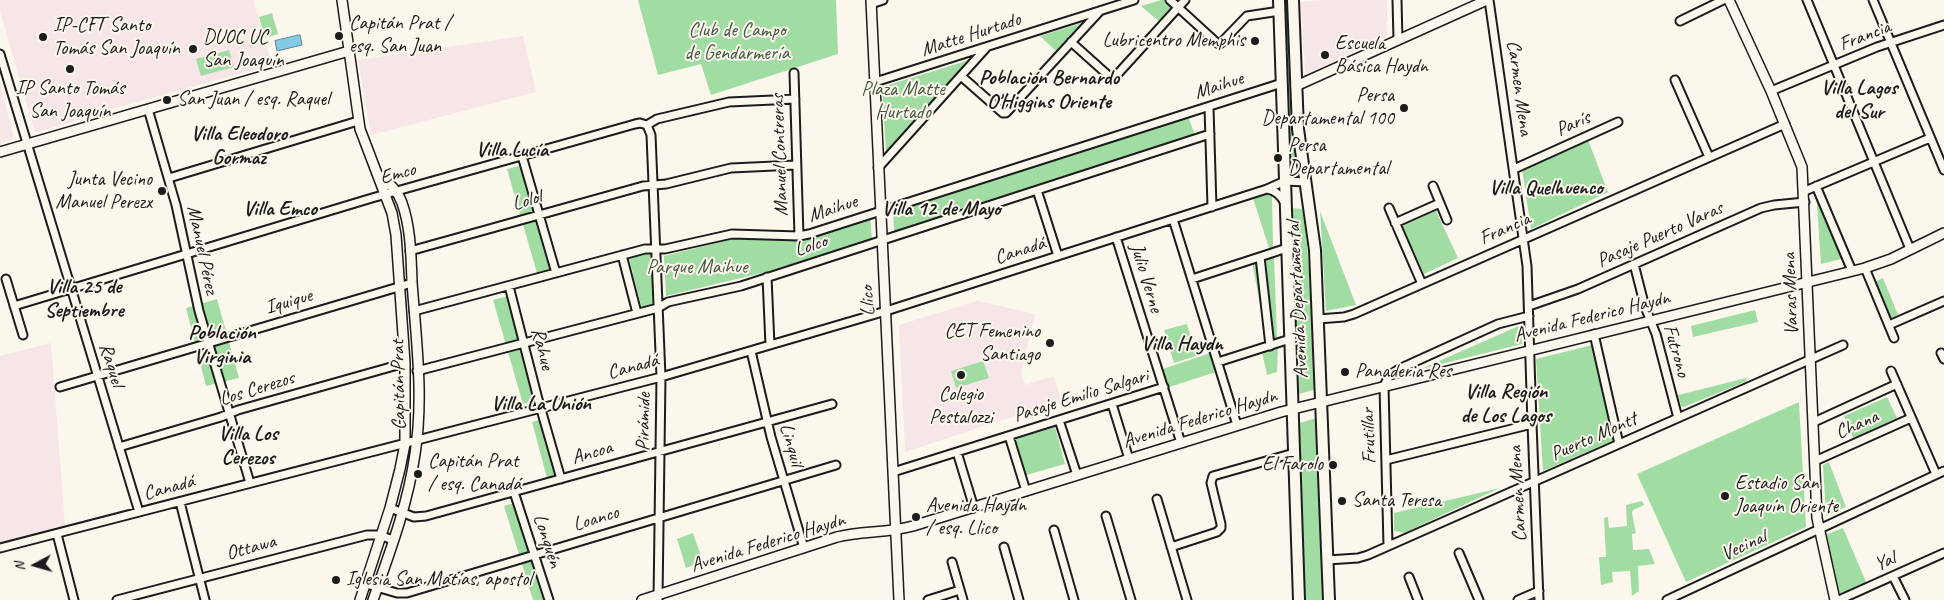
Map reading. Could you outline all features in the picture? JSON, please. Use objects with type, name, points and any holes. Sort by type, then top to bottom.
[{"type":"main road","name":"Avenida Departamental","points":[[1279,0],[1299,600]]},
{"type":"main road","name":"Avenida Departamental","points":[[1293,0],[1298,129],[1314,231],[1328,600]]},
{"type":"street","name":"Capitán Prat","points":[[342,0],[358,121],[365,145],[378,175],[395,224],[401,286],[405,363],[405,444],[382,536],[360,600]]},
{"type":"street","points":[[871,2],[883,0]]},
{"type":"street","name":"Matte Hurtado","points":[[874,82],[1134,0]]},
{"type":"street","points":[[1170,0],[1220,44],[1247,16],[1280,11]]},
{"type":"street","points":[[1071,42],[1110,77],[1114,78],[1184,0]]},
{"type":"street","points":[[1397,0],[1398,40]]},
{"type":"street","points":[[1296,86],[1488,0]]},
{"type":"street","name":"Carmen Mena","points":[[1488,0],[1528,266],[1539,600]]},
{"type":"street","points":[[1680,21],[1723,0]]},
{"type":"street","name":"Varas Mena","points":[[1729,0],[1800,160],[1805,202],[1818,529],[1835,600]]},
{"type":"street","points":[[1806,0],[1910,249]]},
{"type":"street","points":[[1874,0],[1944,170]]},
{"type":"street","name":"Llico","points":[[871,2],[899,600]]},
{"type":"street","points":[[961,76],[1002,113],[1006,114],[1100,11]]},
{"type":"street","name":"Francia","points":[[1771,91],[1891,42],[1921,34],[1944,25]]},
{"type":"street","points":[[878,168],[986,48]]},
{"type":"street","points":[[0,152],[349,51]]},
{"type":"street","name":"Raquel","points":[[0,54],[139,512]]},
{"type":"street","name":"Manuel Contreras","points":[[794,73],[799,236]]},
{"type":"street","points":[[1675,80],[1709,158]]},
{"type":"street","name":"Maihue","points":[[414,311],[645,249],[665,249],[732,234],[799,236],[1282,83]]},
{"type":"street","name":"Emco","points":[[14,306],[385,194],[635,124],[647,125],[657,119],[728,102],[794,99]]},
{"type":"street","points":[[1210,107],[1212,206]]},
{"type":"street","name":"Manuel Pérez","points":[[148,109],[169,178],[194,290],[208,342],[250,484]]},
{"type":"street","points":[[169,178],[358,121]]},
{"type":"street","name":"París","points":[[1514,168],[1618,122]]},
{"type":"street","name":"Francia","points":[[1318,319],[1344,317],[1354,314],[1785,124]]},
{"type":"street","name":"Pirámide","points":[[647,125],[651,131],[661,377],[658,597]]},
{"type":"street","name":"Lolco","points":[[418,370],[658,308],[668,302],[734,287],[1210,134]]},
{"type":"street","points":[[1804,190],[1930,138]]},
{"type":"street","points":[[522,156],[556,273]]},
{"type":"street","name":"Lolol","points":[[410,251],[643,186],[666,184],[731,168],[796,165]]},
{"type":"street","name":"Capitán Prat","points":[[373,600],[402,512],[411,474],[417,440],[418,370],[410,251],[405,212],[396,191],[386,180],[378,175]]},
{"type":"street","name":"Canadá","points":[[0,548],[661,377],[886,311],[1267,189],[1285,181],[1306,182]]},
{"type":"street","points":[[1433,186],[1447,220]]},
{"type":"street","points":[[1816,186],[1852,271]]},
{"type":"street","points":[[1267,189],[1281,196],[1286,204]]},
{"type":"street","points":[[1037,190],[1058,256]]},
{"type":"street","name":"Pasaje Puerto Varas","points":[[1529,306],[1571,292],[1761,208],[1805,202]]},
{"type":"street","points":[[1395,223],[1440,203]]},
{"type":"street","points":[[1388,208],[1422,284]]},
{"type":"street","points":[[1174,219],[1237,425]]},
{"type":"street","name":"Avenida Federico Haydn","points":[[642,600],[658,597],[845,535],[896,531],[974,508],[1293,408],[1865,268],[1944,233]]},
{"type":"street","name":"Julio Verne","points":[[1116,237],[1181,443]]},
{"type":"street","points":[[1192,279],[1287,248]]},
{"type":"street","points":[[622,255],[637,313]]},
{"type":"street","points":[[1260,257],[1270,346]]},
{"type":"street","name":"Futrono","points":[[1634,264],[1645,307],[1656,334],[1678,418]]},
{"type":"street","points":[[1865,268],[1894,338]]},
{"type":"street","points":[[767,277],[770,345]]},
{"type":"street","points":[[6,279],[23,335]]},
{"type":"street","name":"Iquique","points":[[60,387],[412,283]]},
{"type":"street","name":"Rahue","points":[[509,286],[561,479]]},
{"type":"street","points":[[1889,325],[1944,301]]},
{"type":"street","points":[[1384,386],[1388,377],[1400,369],[1498,324],[1529,316]]},
{"type":"street","points":[[1594,334],[1619,444]]},
{"type":"street","points":[[1218,362],[1290,339]]},
{"type":"street","name":"Puerto Montt","points":[[1327,560],[1358,558],[1388,546],[1843,344]]},
{"type":"street","name":"Linquil","points":[[750,351],[767,422],[804,548]]},
{"type":"street","name":"Los Cerezos","points":[[119,447],[405,363]]},
{"type":"street","points":[[1891,371],[1936,474]]},
{"type":"street","name":"Chana","points":[[1814,422],[1897,384]]},
{"type":"street","name":"Frutillar","points":[[1384,386],[1388,546]]},
{"type":"street","name":"Pasaje Emilio Salgari","points":[[893,472],[1164,388]]},
{"type":"street","name":"Ancoa","points":[[390,508],[414,517],[423,517],[832,404]]},
{"type":"street","points":[[1112,404],[1129,459]]},
{"type":"street","name":"Chana","points":[[1815,461],[1911,418]]},
{"type":"street","points":[[1059,420],[1077,475]]},
{"type":"street","points":[[1386,460],[1532,424]]},
{"type":"street","points":[[1009,436],[1026,491]]},
{"type":"street","points":[[957,452],[974,508]]},
{"type":"street","points":[[1171,547],[1220,530],[1221,524],[1211,478],[1294,453]]},
{"type":"street","name":"Loanco","points":[[366,584],[404,593],[836,465]]},
{"type":"street","name":"Vecinal","points":[[1667,600],[1944,471]]},
{"type":"street","name":"Lonquén","points":[[514,492],[549,600]]},
{"type":"street","points":[[1157,499],[1187,600]]},
{"type":"street","points":[[180,502],[205,600]]},
{"type":"street","points":[[1106,516],[1131,600]]},
{"type":"street","points":[[1054,530],[1074,600]]},
{"type":"street","points":[[57,534],[74,600]]},
{"type":"street","name":"Ottawa","points":[[117,600],[367,535],[382,536],[393,540]]},
{"type":"street","points":[[1004,547],[1019,600]]},
{"type":"street","points":[[1459,553],[1479,600]]},
{"type":"street","name":"Yal","points":[[1839,600],[1944,553]]},
{"type":"street","points":[[952,562],[963,600]]},
{"type":"street","points":[[1893,576],[1905,600]]},
{"type":"street","points":[[1408,577],[1418,600]]},
{"type":"street","points":[[928,600],[960,590]]},
{"type":"street","points":[[1518,600],[1539,591]]},
{"type":"shaded area","points":[[0,0],[253,0],[272,65],[122,106],[35,133],[0,11]]},
{"type":"shaded area","name":"Escuela Básica Haydn","points":[[1387,0],[1387,37],[1305,74],[1301,2]]},
{"type":"shaded area","points":[[523,36],[536,92],[371,135],[358,60]]},
{"type":"shaded area","points":[[0,83],[14,139],[0,144]]},
{"type":"shaded area","name":"Colegio Pestalozzi","points":[[978,301],[1035,314],[1021,373],[1025,385],[1054,376],[1061,401],[905,452],[899,326]]},
{"type":"shaded area","points":[[51,343],[65,525],[0,542],[0,356]]},
{"type":"green space","name":"Club de Campo de Gendarmería","points":[[638,0],[836,0],[838,54],[711,95],[701,64],[658,75]]},
{"type":"green space","points":[[1161,0],[1168,0],[1176,7],[1161,23],[1141,6]]},
{"type":"green space","points":[[1283,0],[1289,0],[1296,164],[1289,163]]},
{"type":"green space","points":[[272,13],[278,34],[265,38],[259,17]]},
{"type":"green space","points":[[1085,22],[1057,52],[1040,36]]},
{"type":"green space","points":[[229,50],[234,67],[201,76],[196,59]]},
{"type":"green space","name":"Plaza Matte Hurtado","points":[[966,61],[960,70],[886,151],[882,87]]},
{"type":"green space","points":[[1187,114],[1195,135],[894,232],[893,209]]},
{"type":"green space","points":[[1588,140],[1608,192],[1531,229],[1522,169]]},
{"type":"green space","points":[[522,165],[552,269],[537,273],[507,169]]},
{"type":"green space","points":[[1816,190],[1845,258],[1821,264]]},
{"type":"green space","points":[[1266,192],[1272,195],[1273,247],[1269,248],[1252,195]]},
{"type":"green space","points":[[1292,208],[1302,209],[1307,243],[1317,389],[1299,394]]},
{"type":"green space","points":[[1320,211],[1356,305],[1326,311]]},
{"type":"green space","points":[[1436,211],[1458,258],[1424,274],[1402,226]]},
{"type":"green space","name":"Parque Maihue","points":[[870,216],[872,239],[766,272],[666,296],[664,256],[737,238],[799,240]]},
{"type":"green space","name":"Parque Maihue","points":[[651,253],[653,306],[642,309],[629,258]]},
{"type":"green space","points":[[1274,256],[1277,339],[1267,342],[1252,261]]},
{"type":"green space","points":[[1883,278],[1898,315],[1889,318],[1874,282]]},
{"type":"green space","points":[[508,296],[535,400],[523,404],[493,300]]},
{"type":"green space","points":[[217,299],[239,378],[206,386],[186,308]]},
{"type":"green space","points":[[1755,310],[1758,322],[1693,337],[1691,326]]},
{"type":"green space","points":[[1187,324],[1196,356],[1174,363],[1164,330]]},
{"type":"green space","points":[[1521,325],[1522,344],[1421,369]]},
{"type":"green space","points":[[1592,345],[1614,440],[1543,471],[1536,359]]},
{"type":"green space","points":[[1278,347],[1277,372],[1267,375],[1262,352]]},
{"type":"green space","points":[[1213,352],[1219,371],[1166,388],[1160,370]]},
{"type":"green space","points":[[983,361],[989,378],[956,388],[951,371]]},
{"type":"green space","points":[[1746,378],[1747,381],[1684,407],[1681,406],[1678,395]]},
{"type":"green space","points":[[1887,397],[1897,418],[1853,438],[1844,416]]},
{"type":"green space","name":"Estadio San Joaquín Oriente","points":[[1799,402],[1806,527],[1686,582],[1637,474]]},
{"type":"green space","points":[[1317,418],[1324,600],[1305,600],[1299,423]]},
{"type":"green space","points":[[542,419],[558,475],[547,478],[532,422]]},
{"type":"green space","points":[[1055,427],[1065,464],[1023,476],[1013,440]]},
{"type":"green space","points":[[1829,462],[1846,507],[1826,516],[1823,465]]},
{"type":"green space","points":[[1500,488],[1404,533],[1394,531],[1394,513]]},
{"type":"green space","points":[[1642,501],[1644,505],[1633,510],[1632,513],[1636,533],[1632,534],[1633,550],[1649,549],[1655,564],[1638,566],[1639,591],[1632,596],[1630,571],[1612,572],[1613,582],[1601,585],[1599,557],[1606,557],[1604,518],[1608,517],[1609,528],[1627,526],[1626,505]]},
{"type":"green space","points":[[514,503],[546,600],[533,600],[504,506]]},
{"type":"green space","points":[[1843,528],[1869,589],[1851,597],[1852,600],[1841,600],[1825,535]]},
{"type":"green space","points":[[693,533],[703,562],[686,568],[677,539]]},
{"type":"water","points":[[300,35],[302,45],[277,51],[275,41]]},
{"type":"place","name":"Capitán Prat / esq. San Juan","points":[[339,36]]},
{"type":"place","name":"IP-CFT Santo Tomás San Joaquín","points":[[43,37]]},
{"type":"place","name":"Lubricentro Memphis","points":[[1255,41]]},
{"type":"place","name":"DUOC UC San Joaquín","points":[[193,49]]},
{"type":"place","name":"Escuela Básica Haydn","points":[[1325,55]]},
{"type":"place","name":"IP Santo Tomás San Joaquín","points":[[70,69]]},
{"type":"place","name":"San Juan / esq. Raquel","points":[[167,100]]},
{"type":"place","name":"Persa Departamental 100","points":[[1404,108]]},
{"type":"place","name":"Persa Departamental","points":[[1278,158]]},
{"type":"place","name":"Junta Vecino Manuel Perezx","points":[[162,191]]},
{"type":"place","name":"CET Femenino Santiago","points":[[1050,343]]},
{"type":"place","name":"Panaderia Res","points":[[1345,372]]},
{"type":"place","name":"Colegio Pestalozzi","points":[[961,375]]},
{"type":"place","name":"El Farolo","points":[[1333,465]]},
{"type":"place","name":"Capitán Prat / esq. Canadá","points":[[418,474]]},
{"type":"place","name":"Estadio San Joaquín Oriente","points":[[1725,496]]},
{"type":"place","name":"Santa Teresa","points":[[1342,501]]},
{"type":"place","name":"Avenida Haydn / esq. Llico","points":[[916,517]]},
{"type":"place","name":"Iglesia San Matías, apostol","points":[[336,580]]},
{"type":"district","name":"Población Bernardo O'Higgins Oriente","points":[[1049,90]]},
{"type":"district","name":"Villa Lagos del Sur","points":[[1859,100]]},
{"type":"district","name":"Villa Eleodoro Gormaz","points":[[239,146]]},
{"type":"district","name":"Villa Lucía","points":[[512,150]]},
{"type":"district","name":"Villa Quelhuenco","points":[[1546,188]]},
{"type":"district","name":"Villa Emco","points":[[280,209]]},
{"type":"district","name":"Villa 12 de Mayo","points":[[941,209]]},
{"type":"district","name":"Villa 25 de Septiembre","points":[[84,299]]},
{"type":"district","name":"Villa Haydn","points":[[1182,344]]},
{"type":"district","name":"Población Virginia","points":[[222,345]]},
{"type":"district","name":"Villa La Unión","points":[[541,404]]},
{"type":"district","name":"Villa Región de Los Lagos","points":[[1506,404]]},
{"type":"district","name":"Villa Los Cerezos","points":[[248,446]]}]
